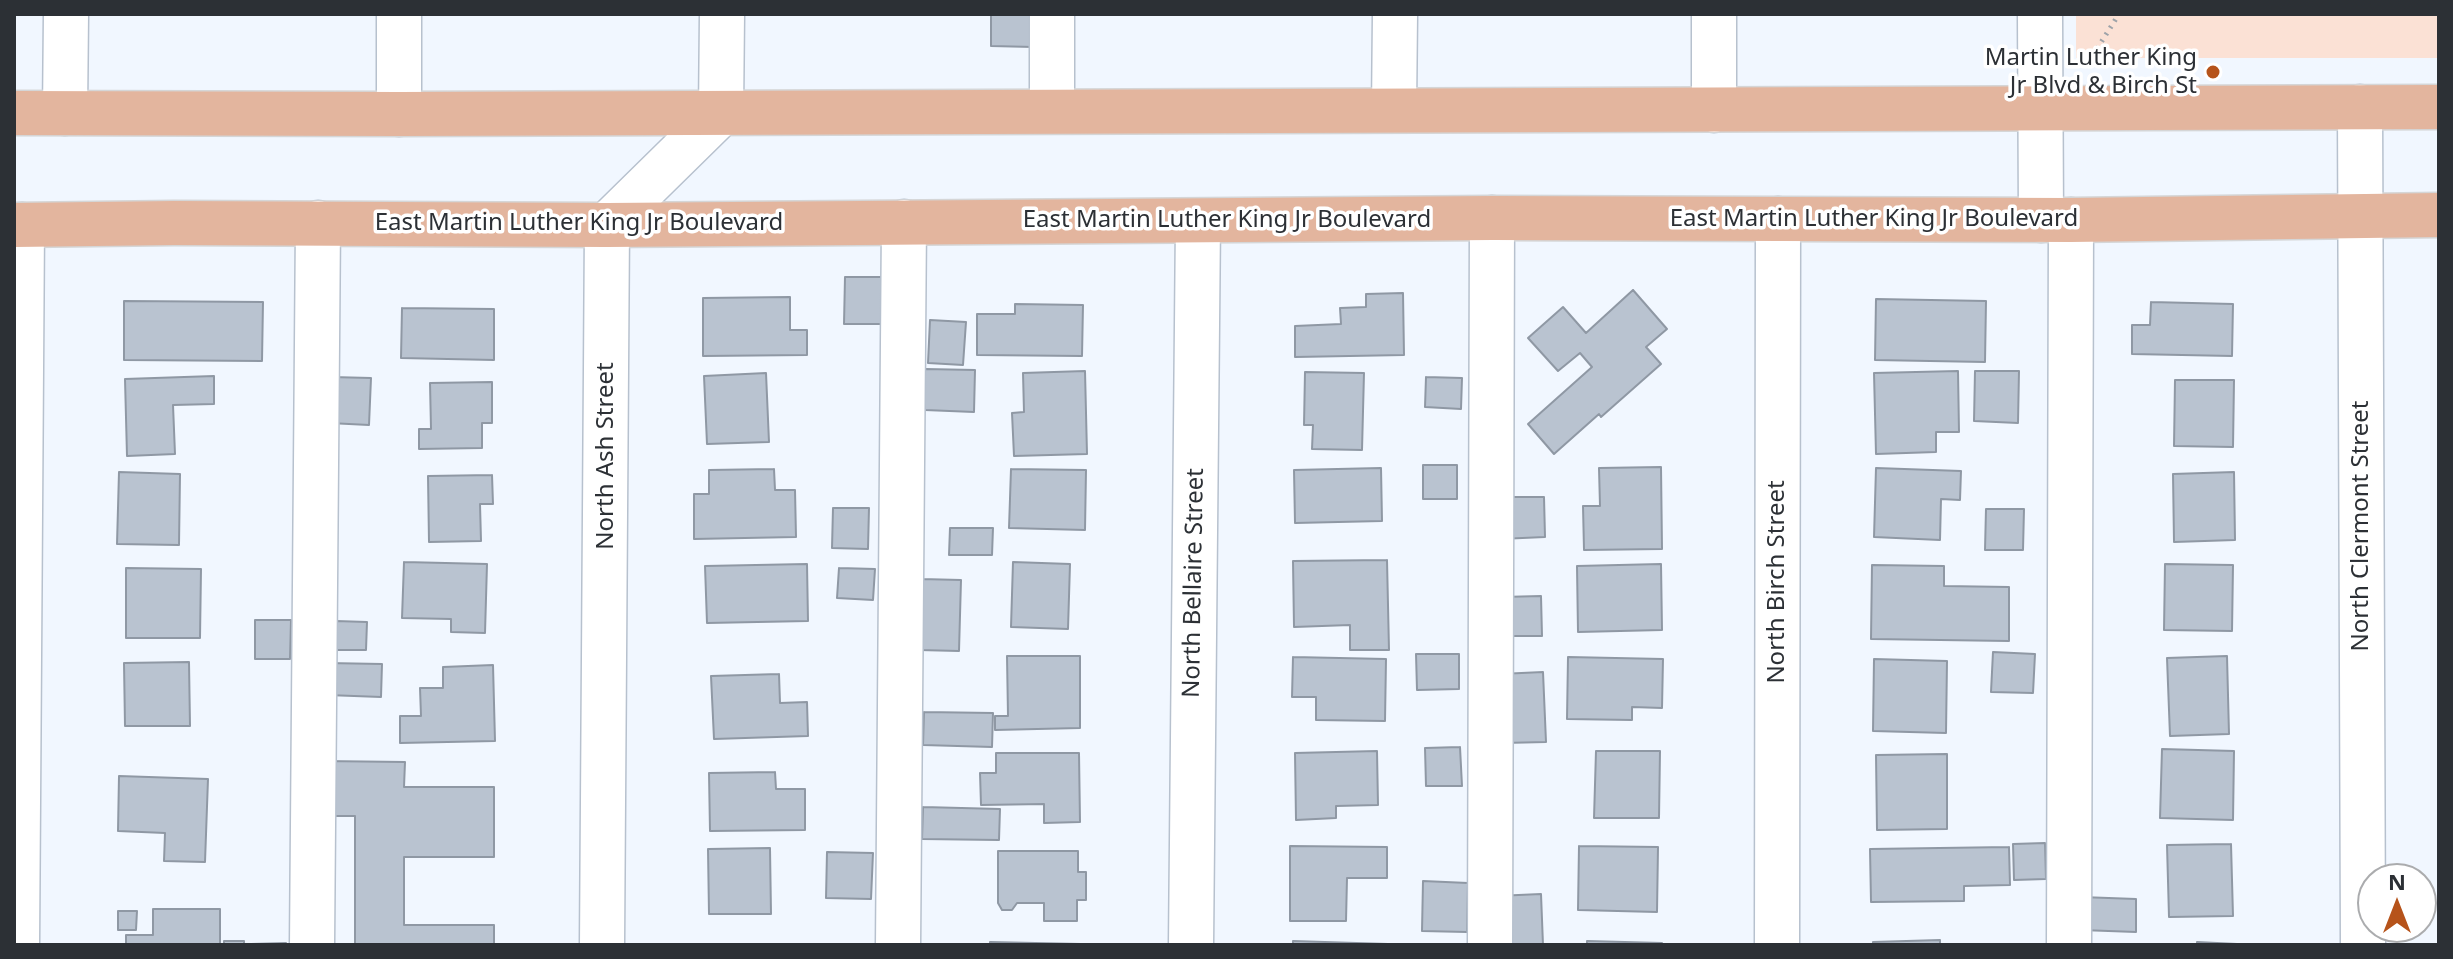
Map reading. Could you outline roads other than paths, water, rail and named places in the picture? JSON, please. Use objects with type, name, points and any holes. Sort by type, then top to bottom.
[{"type":"main road","points":[[14,113],[2439,107]]},
{"type":"main road","name":"East Martin Luther King Jr Boulevard","points":[[18,225],[607,225],[1492,218],[2056,220],[2439,215]]},
{"type":"street","points":[[65,113],[66,14]]},
{"type":"street","points":[[399,14],[399,114]]},
{"type":"street","points":[[607,225],[721,113],[722,14]]},
{"type":"street","points":[[1052,14],[1052,111]]},
{"type":"street","points":[[1394,110],[1395,14]]},
{"type":"street","points":[[1714,14],[1714,110]]},
{"type":"street","points":[[2040,14],[2040,109],[2056,220],[2069,945]]},
{"type":"street","name":"North Clermont Street","points":[[2360,107],[2363,945]]},
{"type":"street","points":[[1490,945],[1492,218]]},
{"type":"street","name":"North Birch Street","points":[[1777,945],[1778,219]]},
{"type":"street","name":"North Bellaire Street","points":[[1191,945],[1198,221]]},
{"type":"street","points":[[898,945],[904,222]]},
{"type":"street","points":[[312,945],[318,223]]},
{"type":"street","points":[[17,945],[18,225]]},
{"type":"street","name":"North Ash Street","points":[[602,945],[607,225]]},
{"type":"place","name":"Martin Luther King Jr Blvd & Birch St","points":[[2213,72]]}]
